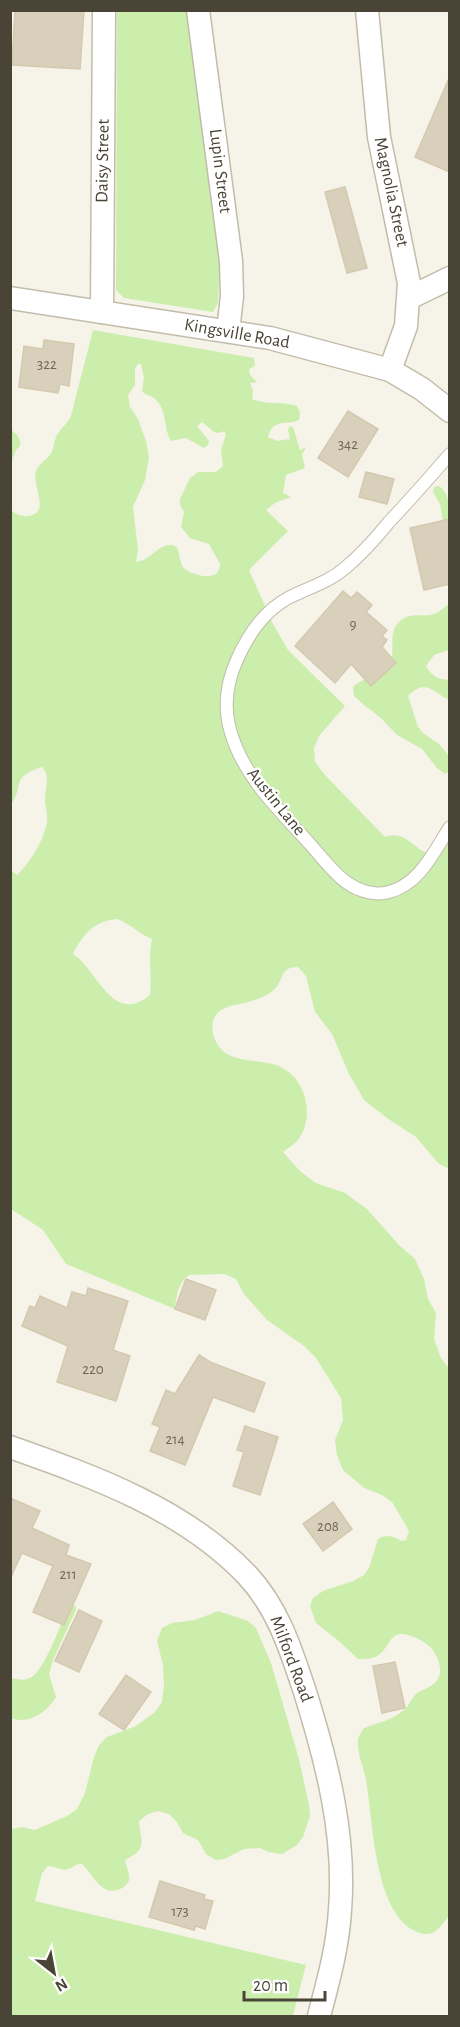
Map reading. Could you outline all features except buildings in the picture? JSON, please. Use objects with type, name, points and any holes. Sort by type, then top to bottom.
[{"type":"street","name":"Daisy Street","points":[[102,312],[104,10]]},
{"type":"street","name":"Lupin Street","points":[[198,10],[231,261],[232,296],[228,331]]},
{"type":"street","name":"Magnolia Street","points":[[367,10],[379,137],[406,263],[409,298],[406,326],[390,370]]},
{"type":"street","points":[[409,298],[450,278]]},
{"type":"street","name":"Kingsville Road","points":[[10,298],[270,338],[390,370],[422,389],[450,411]]},
{"type":"street","name":"Milford Road","points":[[10,1447],[72,1469],[123,1491],[162,1510],[191,1528],[248,1576],[279,1621],[308,1703],[326,1767],[340,1858],[340,1908],[336,1942],[319,2016]]},
{"type":"lane","name":"Austin Lane","points":[[450,454],[346,568],[324,582],[289,598],[258,623],[236,663],[227,697],[227,715],[231,734],[256,783],[334,872],[356,888],[379,894],[391,892],[409,882],[425,866],[450,827]]},
{"type":"green space","points":[[117,11],[189,11],[220,256],[218,303],[213,312],[124,298],[116,290]]},
{"type":"green space","points":[[93,330],[254,358],[255,366],[249,369],[250,375],[257,382],[250,383],[253,391],[252,399],[297,406],[300,413],[299,420],[277,424],[268,437],[277,441],[290,439],[288,429],[290,426],[293,427],[300,450],[306,447],[302,455],[305,468],[286,475],[283,493],[291,497],[275,503],[266,510],[288,531],[249,570],[273,624],[288,650],[345,706],[319,736],[314,748],[315,762],[385,837],[401,836],[419,849],[431,854],[439,851],[449,842],[449,1169],[438,1163],[416,1137],[364,1100],[349,1074],[332,1034],[315,1012],[306,976],[298,967],[285,971],[277,986],[268,994],[217,1013],[212,1025],[214,1038],[227,1054],[276,1065],[294,1077],[304,1096],[307,1117],[300,1137],[283,1152],[300,1171],[316,1183],[345,1193],[367,1209],[399,1245],[415,1259],[424,1279],[428,1299],[436,1313],[434,1339],[441,1358],[450,1370],[450,1914],[436,1931],[427,1934],[415,1931],[401,1921],[383,1885],[358,1742],[364,1728],[397,1715],[406,1708],[417,1693],[434,1684],[439,1676],[439,1662],[434,1652],[425,1643],[403,1634],[392,1638],[377,1656],[358,1659],[316,1623],[310,1606],[313,1598],[323,1591],[364,1575],[369,1568],[378,1539],[387,1536],[401,1541],[406,1540],[409,1531],[392,1502],[364,1488],[343,1470],[337,1455],[335,1440],[343,1420],[341,1398],[316,1358],[304,1346],[267,1320],[244,1294],[236,1279],[224,1274],[189,1275],[180,1286],[175,1309],[66,1264],[43,1230],[11,1209],[11,870],[17,875],[40,844],[47,819],[45,799],[47,778],[42,767],[26,774],[20,782],[11,805],[11,510],[25,516],[35,514],[39,510],[36,471],[51,453],[57,435],[71,416]],"holes":[[[138,364],[141,364],[144,378],[142,391],[159,403],[162,408],[171,441],[186,438],[204,448],[209,441],[197,426],[202,422],[215,432],[224,431],[226,434],[221,450],[223,466],[216,472],[198,472],[190,478],[180,499],[184,512],[181,527],[190,538],[209,544],[220,564],[214,575],[199,575],[185,569],[177,547],[172,545],[166,545],[147,558],[136,562],[138,550],[133,507],[145,480],[149,458],[146,441],[138,419],[130,407],[128,395],[135,385],[135,369]],[[117,919],[152,939],[150,995],[137,1003],[125,1004],[116,1000],[73,954],[90,930],[102,922]]]},
{"type":"green space","points":[[11,430],[18,436],[20,446],[11,463]]},
{"type":"green space","points":[[439,486],[448,500],[449,531],[443,521],[440,504],[433,492],[434,487]]},
{"type":"green space","points":[[449,604],[449,650],[434,655],[426,666],[436,677],[449,680],[449,700],[424,687],[408,696],[418,727],[439,744],[449,756],[449,772],[445,774],[437,768],[422,749],[397,735],[381,718],[354,696],[353,687],[380,673],[388,666],[392,655],[393,633],[399,622],[412,616],[434,614]]},
{"type":"green space","points":[[72,1606],[76,1606],[76,1610],[49,1674],[56,1697],[42,1713],[31,1719],[11,1718],[10,1678],[28,1679],[38,1671],[52,1646],[66,1612]]},
{"type":"green space","points":[[218,1611],[248,1621],[256,1628],[271,1663],[299,1759],[309,1805],[310,1816],[303,1837],[297,1845],[282,1854],[260,1848],[244,1849],[224,1859],[216,1860],[206,1854],[198,1840],[183,1833],[169,1814],[158,1811],[148,1814],[139,1821],[142,1840],[140,1849],[125,1860],[129,1879],[122,1888],[115,1891],[103,1888],[82,1864],[65,1869],[48,1866],[42,1873],[35,1901],[306,1965],[293,2016],[11,2016],[11,1829],[22,1827],[35,1830],[77,1809],[85,1793],[99,1745],[107,1737],[136,1726],[155,1712],[162,1702],[163,1665],[157,1641],[162,1628],[172,1623],[195,1620]]}]
